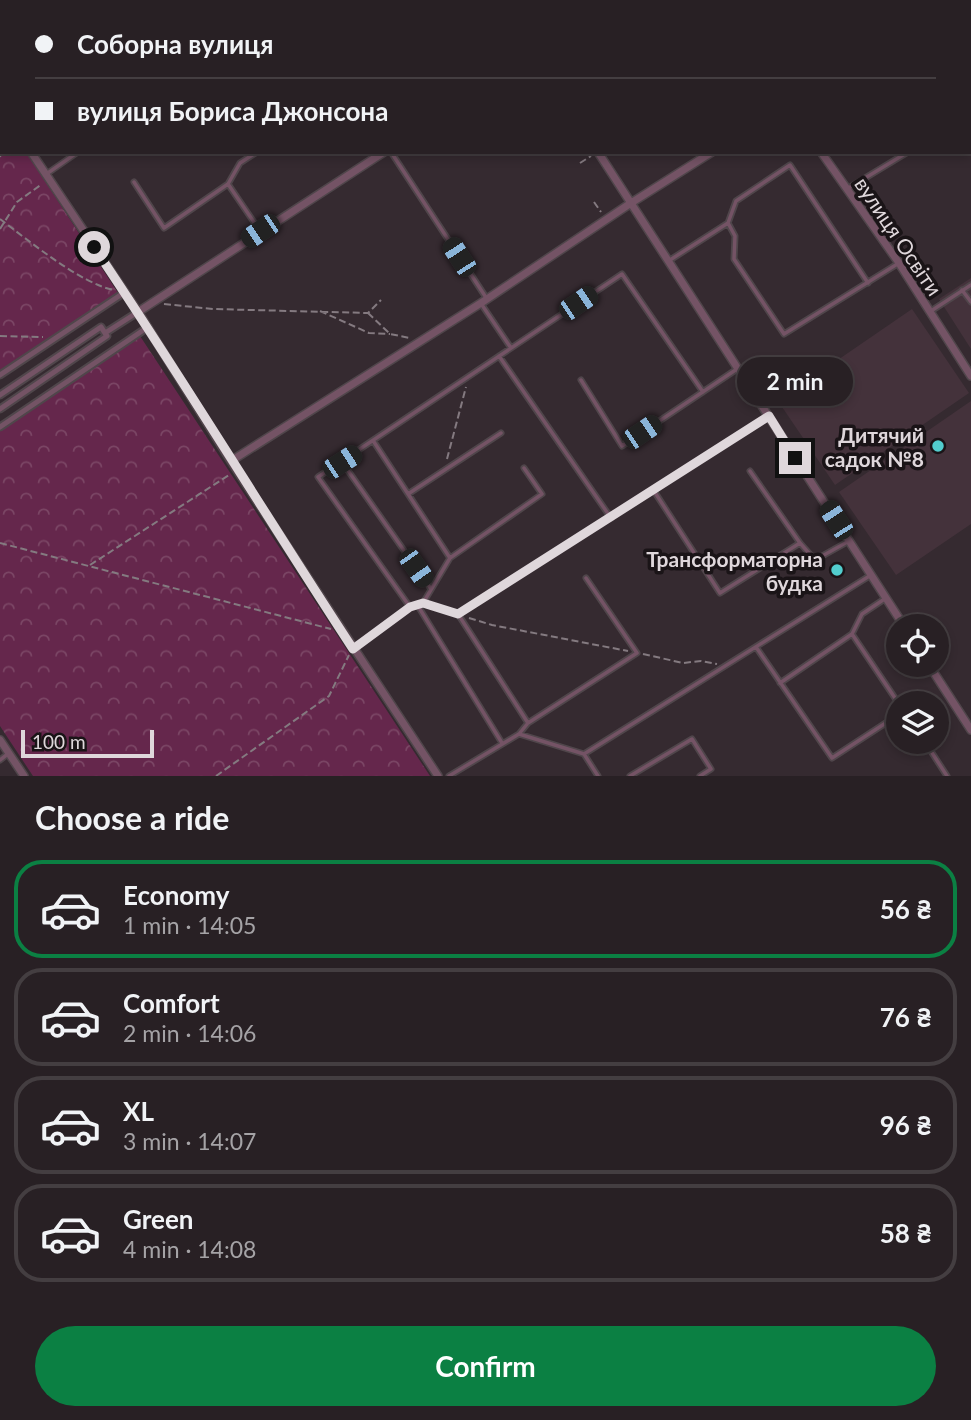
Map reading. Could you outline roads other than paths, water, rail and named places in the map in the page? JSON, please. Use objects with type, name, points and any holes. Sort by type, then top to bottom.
[{"type":"street","points":[[32,154],[148,327],[231,461],[438,776]]},
{"type":"street","points":[[105,333],[381,154]]},
{"type":"street","points":[[599,154],[896,614]]},
{"type":"street","points":[[231,461],[484,301],[709,154]]},
{"type":"street","name":"вулиця Освіти","points":[[822,154],[899,263],[971,376]]},
{"type":"street","points":[[0,375],[125,292]]},
{"type":"street","points":[[0,394],[102,327],[107,336],[1,405]]},
{"type":"street","points":[[0,426],[148,327]]},
{"type":"street","points":[[937,677],[971,730]]},
{"type":"street","points":[[0,740],[24,776]]},
{"type":"lane","points":[[47,178],[76,154]]},
{"type":"lane","points":[[134,183],[164,228],[228,184],[240,163],[254,154]]},
{"type":"lane","points":[[392,154],[511,348]]},
{"type":"lane","points":[[846,189],[905,154]]},
{"type":"lane","points":[[668,261],[728,223],[736,201],[790,165],[867,283]]},
{"type":"lane","points":[[228,184],[260,231]]},
{"type":"lane","points":[[728,223],[735,236],[734,259],[784,334],[899,263]]},
{"type":"lane","points":[[410,607],[318,477],[622,274],[703,391]]},
{"type":"lane","points":[[929,312],[971,285]]},
{"type":"lane","points":[[962,290],[971,302]]},
{"type":"lane","points":[[499,356],[611,518]]},
{"type":"lane","points":[[581,380],[622,446],[738,368]]},
{"type":"lane","points":[[458,614],[769,416]]},
{"type":"lane","points":[[408,494],[501,433]]},
{"type":"lane","points":[[374,442],[450,558]]},
{"type":"lane","points":[[342,462],[431,589]]},
{"type":"lane","points":[[353,649],[410,607],[423,603],[450,558],[542,494],[524,468]]},
{"type":"lane","points":[[750,471],[815,560],[849,541]]},
{"type":"lane","points":[[654,491],[720,593],[800,543]]},
{"type":"lane","points":[[583,754],[871,575]]},
{"type":"lane","points":[[449,776],[519,734],[528,723],[637,653],[586,578]]},
{"type":"lane","points":[[780,683],[852,634],[862,614],[886,598]]},
{"type":"lane","points":[[423,603],[458,614],[528,723]]},
{"type":"lane","points":[[418,606],[502,743]]},
{"type":"lane","points":[[852,634],[890,691]]},
{"type":"lane","points":[[756,648],[832,758],[886,723]]},
{"type":"lane","points":[[519,734],[583,754],[598,776]]},
{"type":"lane","points":[[630,776],[692,738],[711,769],[700,776]]},
{"type":"lane","points":[[0,760],[9,754]]},
{"type":"lane","points":[[933,754],[947,776]]},
{"type":"place","name":"Дитячий садок №8","points":[[938,446]]},
{"type":"place","name":"Трансформаторна будка","points":[[837,570]]}]
